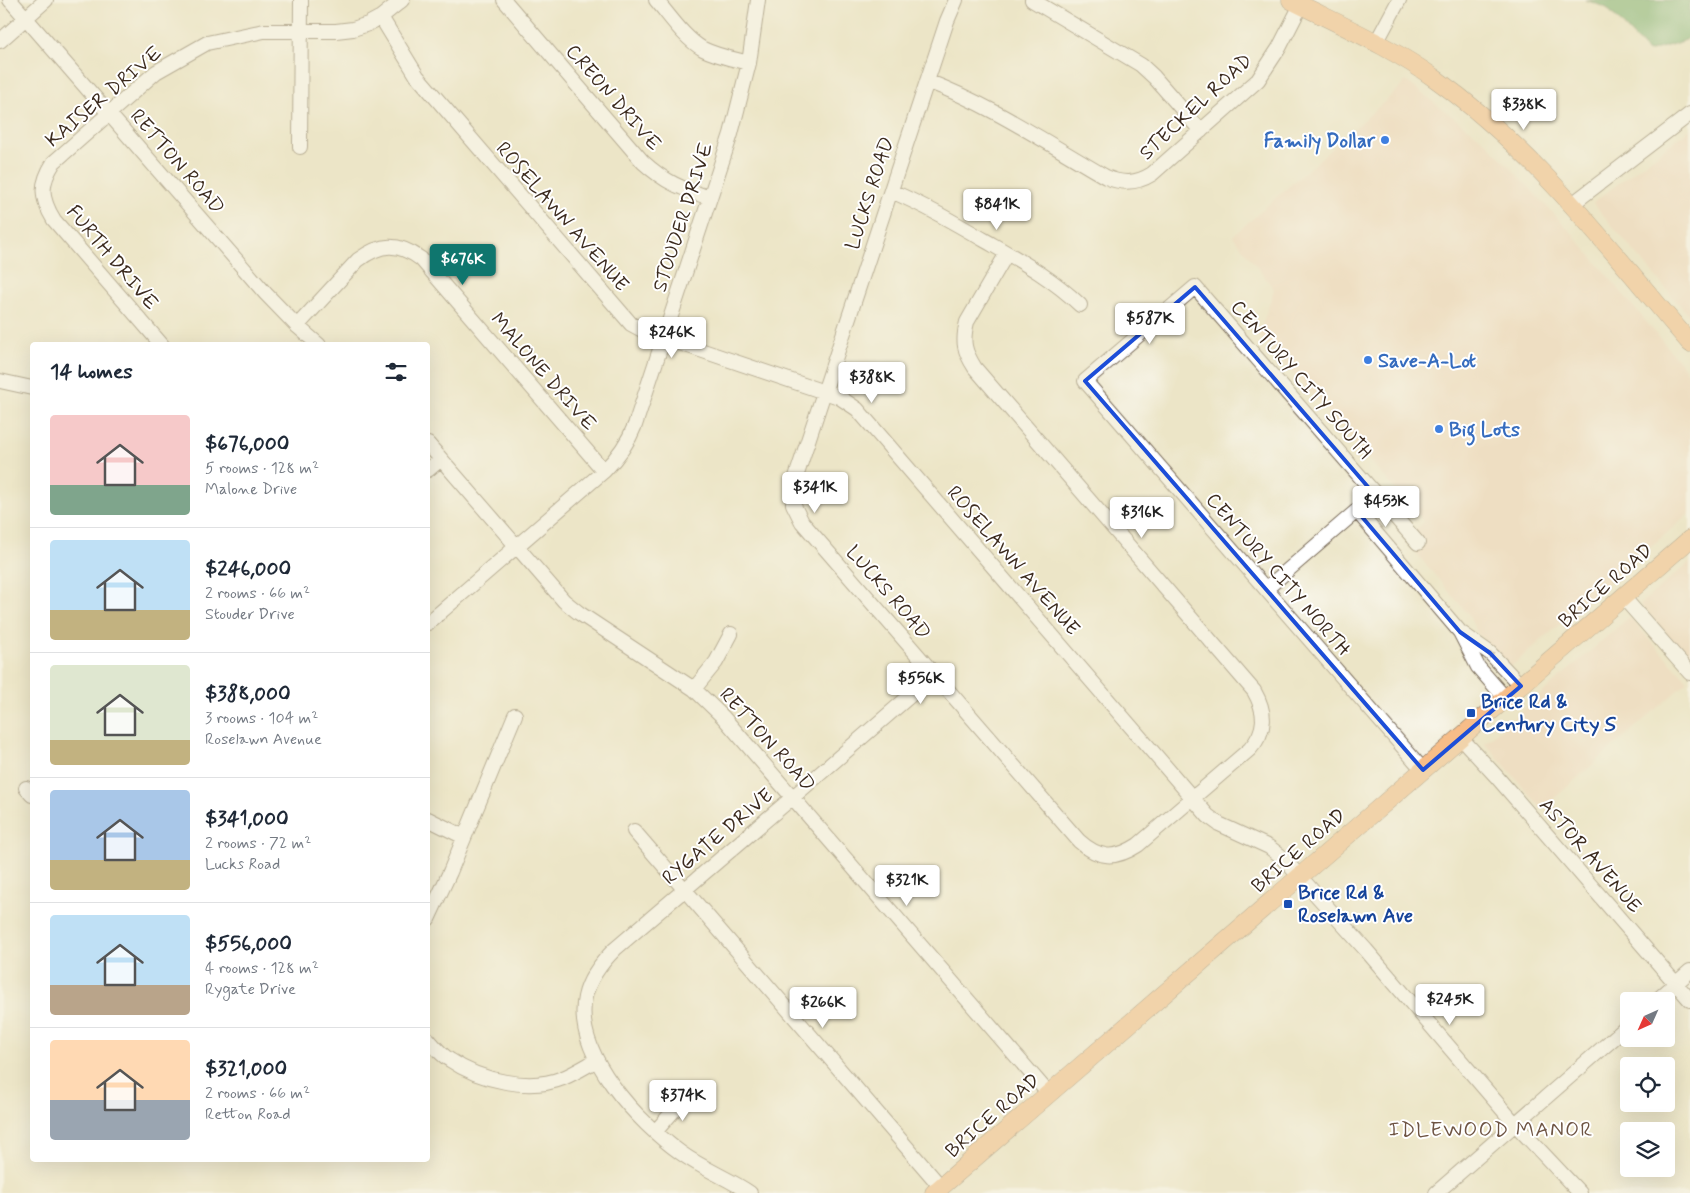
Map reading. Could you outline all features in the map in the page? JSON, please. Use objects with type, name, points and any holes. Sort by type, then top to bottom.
[{"type":"main road","points":[[1296,3],[1376,43],[1430,75],[1489,120],[1571,205],[1690,343]]},
{"type":"main road","name":"BRICE ROAD","points":[[938,1190],[1690,539]]},
{"type":"street","name":"RETTON ROAD","points":[[10,0],[266,294],[316,342]]},
{"type":"street","points":[[0,41],[46,0]]},
{"type":"street","points":[[300,147],[301,0]]},
{"type":"street","name":"KAISER DRIVE","points":[[42,190],[46,174],[54,162],[156,72],[207,43],[264,31],[353,29],[381,17],[402,0]]},
{"type":"street","name":"CREON DRIVE","points":[[504,0],[658,176],[674,185],[710,198]]},
{"type":"street","points":[[656,0],[703,49],[720,56],[748,63]]},
{"type":"street","name":"STOUDER DRIVE","points":[[430,622],[604,471],[629,439],[731,134],[748,63],[758,0]]},
{"type":"street","name":"LUCKS ROAD","points":[[956,0],[947,21],[794,483],[793,499],[795,509],[802,522],[1078,841],[1097,853],[1112,856],[1132,849],[1257,741],[1263,721],[1263,710],[1254,691],[974,368],[968,358],[964,346],[967,322],[1007,253]]},
{"type":"street","points":[[1032,0],[1141,65],[1154,77],[1201,131]]},
{"type":"street","points":[[1376,43],[1398,0]]},
{"type":"street","name":"STECKEL ROAD","points":[[927,81],[983,105],[1106,177],[1121,182],[1137,181],[1152,174],[1258,80],[1269,66],[1279,48],[1296,3]]},
{"type":"street","name":"ROSELAWN AVENUE","points":[[381,17],[417,76],[623,317],[637,328],[839,397],[857,409],[1208,816],[1219,824],[1269,846],[1282,857],[1371,955],[1515,1124],[1580,1193]]},
{"type":"street","points":[[1571,205],[1690,114]]},
{"type":"street","name":"FURTH DRIVE","points":[[42,190],[45,206],[54,220],[159,342]]},
{"type":"street","points":[[891,191],[930,208],[1007,253],[1054,282],[1080,305]]},
{"type":"street","name":"MALONE DRIVE","points":[[297,326],[358,260],[378,248],[390,246],[402,248],[421,259],[604,471]]},
{"type":"street","name":"CENTURY CITY NORTH","points":[[1195,287],[1085,380],[1423,770]]},
{"type":"street","name":"CENTURY CITY SOUTH","points":[[1195,287],[1418,542]]},
{"type":"street","points":[[0,381],[30,388]]},
{"type":"street","name":"RETTON ROAD","points":[[430,446],[569,606],[694,690],[723,717],[1049,1094]]},
{"type":"street","points":[[430,468],[441,459]]},
{"type":"street","points":[[1266,589],[1375,495]]},
{"type":"street","points":[[1357,511],[1460,632],[1478,667],[1506,698]]},
{"type":"street","points":[[1623,597],[1690,673]]},
{"type":"street","points":[[1460,632],[1490,653],[1521,686]]},
{"type":"street","points":[[694,690],[716,662],[731,634]]},
{"type":"street","name":"RYGATE DRIVE","points":[[597,1060],[586,1030],[584,1015],[585,998],[596,971],[614,949],[793,798],[934,674]]},
{"type":"street","points":[[430,915],[515,716]]},
{"type":"street","name":"ASTOR AVENUE","points":[[1461,738],[1690,1000]]},
{"type":"street","points":[[430,820],[464,837]]},
{"type":"street","points":[[634,831],[938,1190]]},
{"type":"street","points":[[1667,992],[1690,971]]},
{"type":"street","points":[[1436,1193],[1620,1033]]},
{"type":"street","points":[[430,1041],[448,1059],[465,1069],[506,1082],[534,1084],[562,1078],[597,1060],[619,1096],[655,1132],[681,1153],[750,1193]]},
{"type":"street","points":[[655,1132],[689,1093]]},
{"type":"highlighted area","points":[[1195,287],[1375,495],[1357,511],[1460,632],[1490,653],[1521,686],[1423,770],[1085,381]]},
{"type":"shaded area","points":[[1406,81],[1486,142],[1570,231],[1690,374],[1690,513],[1509,668],[1478,634],[1468,614],[1405,540],[1424,522],[1259,335],[1274,289],[1233,236]]},
{"type":"shaded area","points":[[1690,129],[1690,317],[1593,203]]},
{"type":"shaded area","points":[[1690,562],[1690,662],[1640,604]]},
{"type":"shaded area","points":[[1629,617],[1688,681],[1542,809],[1485,743]]},
{"type":"green space","points":[[1586,0],[1690,0],[1690,36],[1686,40],[1648,52],[1607,8]]},
{"type":"place","name":"Family Dollar","points":[[1385,140]]},
{"type":"place","name":"Save-A-Lot","points":[[1368,360]]},
{"type":"place","name":"Big Lots","points":[[1439,429]]},
{"type":"place","name":"Brice Rd & Century City S","points":[[1471,713]]},
{"type":"place","name":"Brice Rd & Roselawn Ave","points":[[1288,904]]},
{"type":"district","name":"IDLEWOOD MANOR","points":[[1491,1129]]}]
